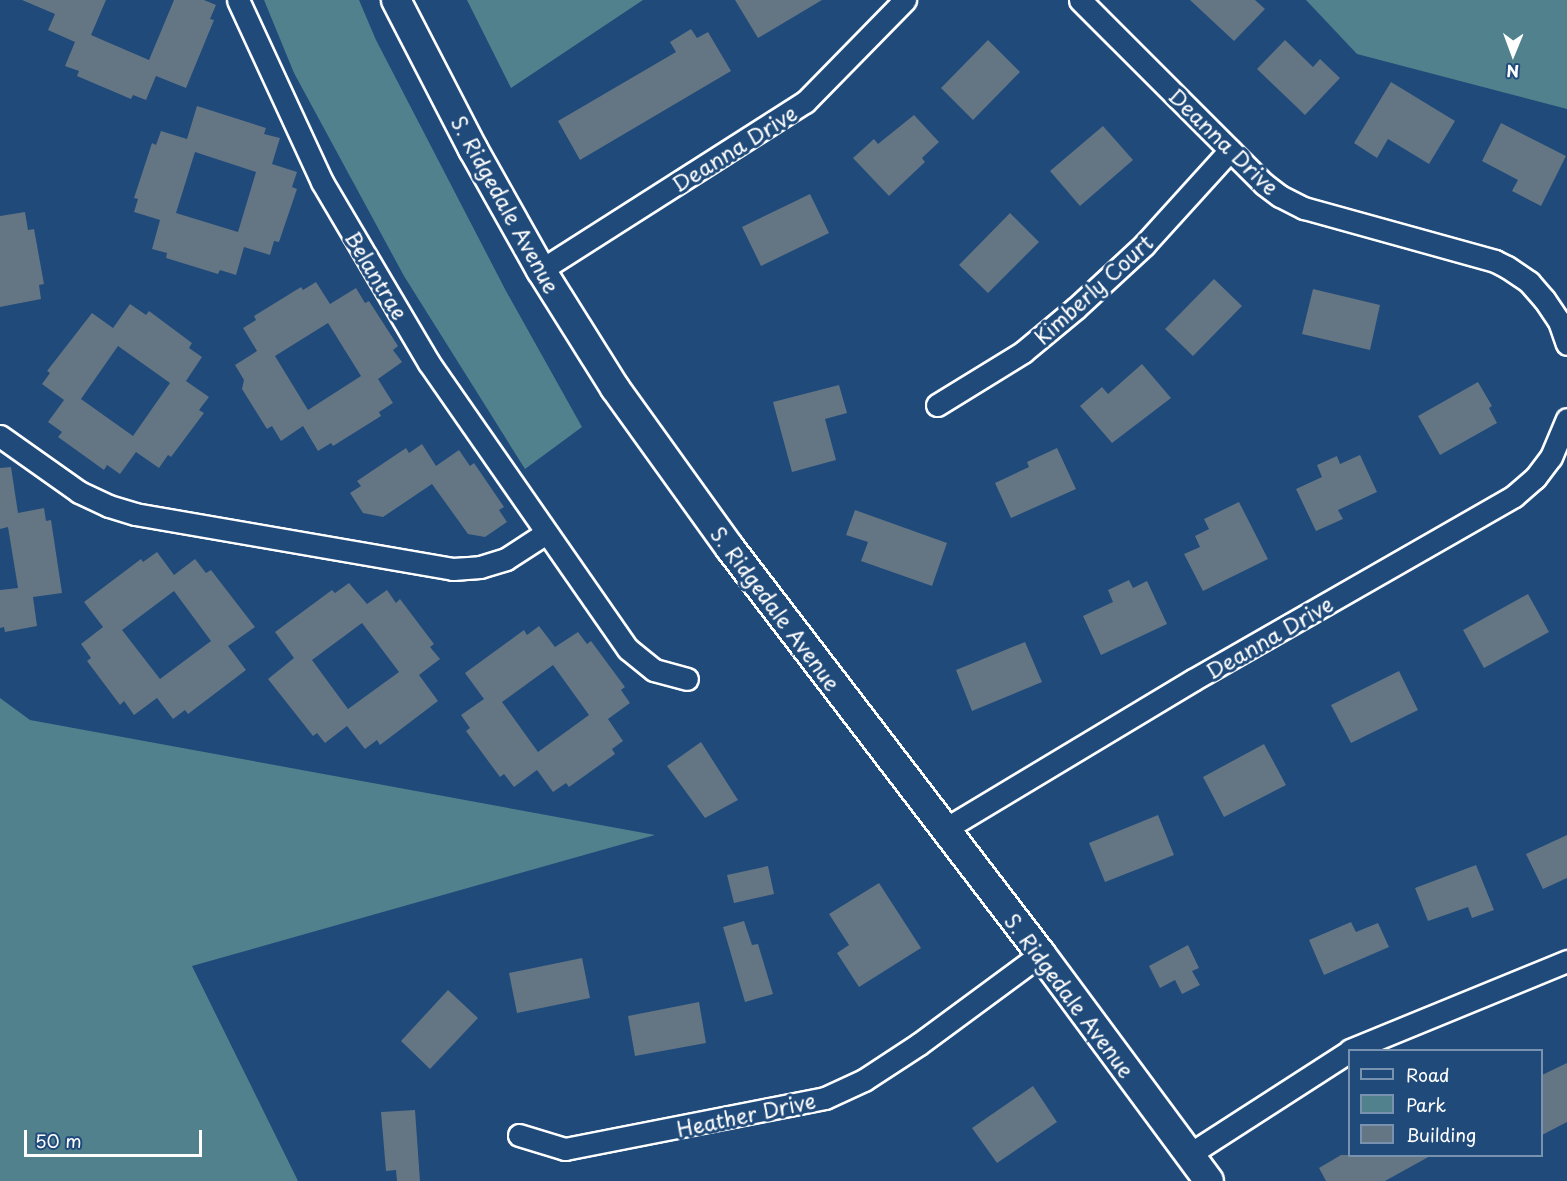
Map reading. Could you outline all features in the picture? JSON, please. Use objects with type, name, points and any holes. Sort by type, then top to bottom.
[{"type":"main road","name":"S. Ridgedale Avenue","points":[[396,0],[473,148],[541,270],[615,388],[717,530],[1041,954],[1209,1181]]},
{"type":"street","name":"Belantrae","points":[[238,0],[322,182],[429,363],[628,649],[654,670],[687,680]]},
{"type":"street","name":"Deanna Drive","points":[[541,270],[805,102],[905,0]]},
{"type":"street","name":"Deanna Drive","points":[[1080,0],[1264,184],[1304,208],[1496,261],[1529,282],[1544,299],[1559,321],[1567,344]]},
{"type":"street","name":"Kimberly Court","points":[[937,405],[1023,352],[1076,308],[1144,245],[1230,150]]},
{"type":"street","name":"Deanna Drive","points":[[945,829],[1193,680],[1514,496],[1534,478],[1551,457],[1567,419]]},
{"type":"street","points":[[0,436],[80,492],[109,506],[135,514],[453,569],[480,567],[506,559],[546,533]]},
{"type":"street","name":"Heather Drive","points":[[519,1136],[565,1149],[825,1098],[864,1080],[918,1044],[1041,954]]},
{"type":"street","points":[[1355,1049],[1567,961]]},
{"type":"street","points":[[1190,1154],[1348,1052]]},
{"type":"green space","points":[[264,0],[359,0],[376,40],[506,291],[582,427],[525,469],[404,276],[294,73]]},
{"type":"green space","points":[[467,0],[643,0],[511,88]]},
{"type":"green space","points":[[1306,0],[1567,0],[1567,109],[1357,54]]},
{"type":"green space","points":[[0,698],[30,720],[655,835],[192,966],[298,1181],[0,1181]]},
{"type":"building","points":[[22,0],[106,0],[91,35],[149,60],[174,0],[204,0],[216,5],[210,19],[214,20],[186,88],[156,76],[146,100],[133,95],[131,99],[77,76],[79,71],[65,66],[75,42],[48,30],[55,14]]},
{"type":"building","points":[[735,0],[822,0],[758,38]]},
{"type":"building","points":[[1190,0],[1255,0],[1265,9],[1234,41]]},
{"type":"building","points":[[691,29],[697,38],[708,32],[731,71],[580,160],[558,121],[676,52],[670,42]]},
{"type":"building","points":[[988,40],[1020,72],[973,120],[941,88]]},
{"type":"building","points":[[1285,40],[1313,67],[1320,59],[1340,78],[1305,115],[1257,69]]},
{"type":"building","points":[[1391,82],[1455,121],[1429,164],[1388,139],[1377,158],[1354,143]]},
{"type":"building","points":[[197,106],[266,128],[264,134],[280,138],[272,164],[297,172],[292,187],[297,189],[279,242],[274,241],[270,255],[244,247],[236,275],[220,270],[218,274],[166,258],[167,253],[152,249],[160,220],[134,212],[138,199],[134,198],[152,143],[156,145],[161,131],[187,139]],"holes":[[[195,152],[256,172],[238,232],[176,213]]]},
{"type":"building","points":[[914,115],[939,142],[922,158],[925,162],[889,196],[853,158],[874,139],[878,144]]},
{"type":"building","points":[[1501,123],[1566,156],[1541,206],[1512,191],[1518,180],[1482,161]]},
{"type":"building","points":[[1103,126],[1133,160],[1080,206],[1050,171]]},
{"type":"building","points":[[810,194],[829,233],[761,266],[742,227]]},
{"type":"building","points":[[25,212],[28,230],[34,229],[44,284],[39,285],[41,299],[0,307],[0,216]]},
{"type":"building","points":[[1010,213],[1039,242],[988,293],[959,265]]},
{"type":"building","points":[[1214,279],[1242,306],[1193,356],[1165,329]]},
{"type":"building","points":[[316,282],[330,304],[356,288],[365,303],[369,301],[398,346],[393,350],[402,362],[378,379],[393,403],[379,412],[381,416],[333,446],[331,443],[318,451],[303,426],[281,441],[272,426],[267,429],[242,389],[244,380],[235,365],[257,351],[243,328],[256,320],[254,316],[301,287],[303,290]],"holes":[[[328,323],[361,376],[308,410],[275,356]]]},
{"type":"building","points":[[1313,289],[1380,305],[1370,350],[1302,334]]},
{"type":"building","points":[[130,304],[146,315],[149,311],[192,343],[189,348],[202,357],[186,381],[209,397],[199,410],[204,413],[171,457],[168,455],[159,468],[136,452],[120,474],[107,465],[104,470],[58,437],[62,432],[48,422],[64,400],[42,384],[50,373],[47,371],[92,313],[113,328]],"holes":[[[118,346],[170,383],[133,436],[81,399]]]},
{"type":"building","points":[[1142,364],[1171,398],[1112,443],[1080,406],[1102,387],[1108,394]]},
{"type":"building","points":[[1478,382],[1492,406],[1489,408],[1497,423],[1440,455],[1418,416]]},
{"type":"building","points":[[839,385],[847,413],[825,419],[836,460],[792,472],[773,402]]},
{"type":"building","points":[[422,444],[436,466],[459,450],[470,466],[474,463],[504,507],[499,510],[507,522],[485,537],[468,534],[432,484],[383,517],[363,513],[350,493],[361,486],[357,481],[406,448],[409,453]]},
{"type":"building","points":[[1057,448],[1076,489],[1011,518],[995,483],[1029,467],[1027,462]]},
{"type":"building","points":[[1360,455],[1377,492],[1338,510],[1343,519],[1316,531],[1296,489],[1322,477],[1317,465],[1337,456],[1340,464]]},
{"type":"building","points":[[11,467],[18,513],[44,508],[46,521],[51,520],[62,593],[33,597],[37,626],[5,632],[4,627],[0,628],[0,590],[18,588],[8,527],[0,529],[0,468]]},
{"type":"building","points":[[1239,502],[1268,559],[1203,591],[1184,554],[1200,547],[1195,536],[1209,529],[1204,519]]},
{"type":"building","points":[[855,510],[947,543],[932,586],[861,561],[868,542],[846,535]]},
{"type":"building","points":[[157,552],[174,575],[195,559],[206,573],[211,570],[255,627],[228,646],[246,670],[188,714],[185,710],[173,719],[157,698],[134,715],[124,701],[120,705],[87,661],[91,658],[81,644],[103,627],[84,602],[141,559],[143,562]],"holes":[[[174,591],[211,641],[160,679],[122,630]]]},
{"type":"building","points":[[1129,580],[1133,588],[1147,581],[1167,624],[1101,655],[1083,616],[1113,602],[1108,590]]},
{"type":"building","points":[[349,583],[367,604],[387,590],[396,603],[400,599],[434,644],[430,647],[440,659],[419,675],[438,701],[380,745],[377,740],[365,749],[347,726],[325,743],[317,733],[313,736],[268,679],[294,658],[275,632],[332,590],[335,593]],"holes":[[[362,623],[399,672],[348,709],[312,660]]]},
{"type":"building","points":[[1528,594],[1549,632],[1484,668],[1463,630]]},
{"type":"building","points":[[539,626],[555,647],[578,632],[587,644],[591,641],[625,687],[621,690],[630,703],[608,719],[623,741],[612,749],[615,754],[569,787],[566,783],[553,792],[537,770],[514,787],[504,774],[500,777],[466,731],[470,728],[461,715],[484,699],[465,673],[524,630],[527,635]],"holes":[[[553,665],[589,715],[538,752],[502,702]]]},
{"type":"building","points":[[1025,642],[1042,682],[972,711],[956,670]]},
{"type":"building","points":[[1399,671],[1418,710],[1351,743],[1331,705]]},
{"type":"building","points":[[701,742],[738,800],[705,818],[667,766]]},
{"type":"building","points":[[1264,744],[1286,785],[1224,817],[1203,777]]},
{"type":"building","points":[[1158,815],[1174,855],[1105,882],[1089,843]]},
{"type":"building","points":[[1567,835],[1567,878],[1543,889],[1526,854]]},
{"type":"building","points":[[1476,865],[1494,910],[1472,918],[1468,907],[1428,921],[1415,888]]},
{"type":"building","points":[[768,866],[774,894],[734,903],[727,875]]},
{"type":"building","points":[[879,883],[921,948],[859,987],[837,953],[849,945],[829,914]]},
{"type":"building","points":[[744,921],[752,945],[758,944],[773,994],[745,1002],[723,927]]},
{"type":"building","points":[[1351,922],[1356,932],[1378,923],[1389,947],[1324,975],[1309,940]]},
{"type":"building","points":[[1188,945],[1199,968],[1192,971],[1200,985],[1182,994],[1175,980],[1160,988],[1149,966]]},
{"type":"building","points":[[582,958],[590,998],[517,1013],[509,973]]},
{"type":"building","points":[[448,990],[478,1018],[430,1069],[401,1041]]},
{"type":"building","points":[[699,1002],[706,1043],[635,1056],[628,1016]]},
{"type":"building","points":[[1567,1063],[1567,1122],[1543,1134],[1543,1075]]},
{"type":"building","points":[[1033,1086],[1057,1122],[997,1163],[972,1128]]},
{"type":"building","points":[[415,1110],[420,1181],[397,1181],[396,1170],[386,1171],[381,1112]]},
{"type":"building","points":[[1341,1155],[1348,1155],[1348,1157],[1428,1157],[1385,1181],[1326,1181],[1319,1168]]}]
